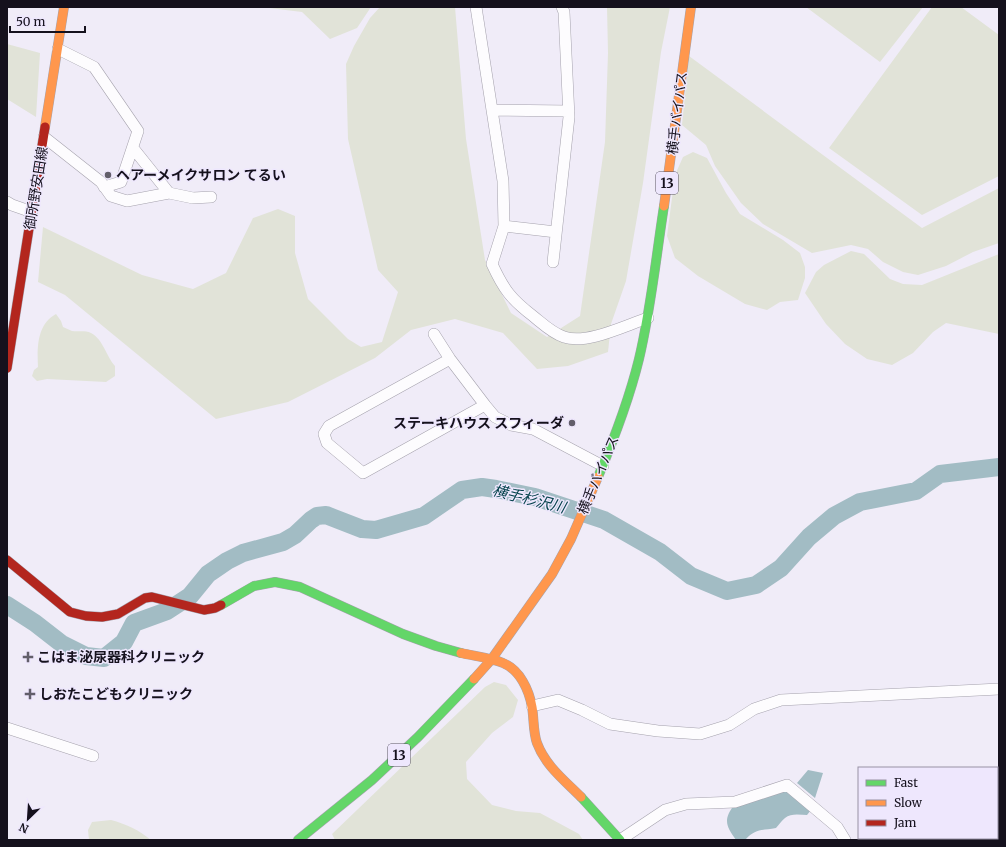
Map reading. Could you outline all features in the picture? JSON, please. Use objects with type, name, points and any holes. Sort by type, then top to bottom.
[{"type":"main road","name":"御所野安田線","points":[[7,368],[64,7]]},
{"type":"main road","name":"横手バイパス","points":[[298,840],[372,780],[407,748],[491,660],[552,574],[571,539],[591,495],[621,421],[639,360],[648,318],[691,7]]},
{"type":"main road","points":[[7,560],[70,612],[86,616],[102,617],[118,614],[145,598],[152,597],[204,610],[215,608],[254,586],[275,582],[300,587],[403,634],[430,644],[502,662],[511,667],[525,684],[532,706],[536,741],[542,755],[552,768],[620,840]]},
{"type":"street","points":[[476,7],[504,181],[504,226],[492,264],[502,284],[517,304],[549,328],[565,337],[580,338],[611,332],[648,318]]},
{"type":"street","points":[[553,262],[569,111],[564,12],[562,7]]},
{"type":"street","points":[[58,49],[94,67],[138,131],[121,182],[104,187]]},
{"type":"street","points":[[492,110],[569,111]]},
{"type":"street","points":[[44,137],[100,182],[111,196],[127,201],[169,193],[193,198],[212,197]]},
{"type":"street","points":[[133,148],[169,193]]},
{"type":"street","points":[[7,202],[32,212]]},
{"type":"street","points":[[504,226],[556,232]]},
{"type":"street","points":[[434,334],[450,359],[495,417],[511,425],[533,429],[603,466]]},
{"type":"street","points":[[450,359],[329,426],[324,434],[327,443],[363,473],[485,405]]},
{"type":"street","points":[[532,706],[558,700],[610,724],[658,731],[700,734],[729,725],[754,708],[781,700],[999,689]]},
{"type":"street","points":[[7,728],[93,756]]},
{"type":"street","points":[[620,840],[665,810],[686,804],[735,802],[787,785],[837,827],[846,840]]},
{"type":"shaded area","points":[[261,7],[371,7],[357,28],[330,39],[302,12]]},
{"type":"shaded area","points":[[380,7],[455,7],[466,139],[485,260],[511,313],[547,337],[580,316],[605,142],[608,53],[607,7],[670,7],[661,52],[643,183],[626,281],[611,324],[608,352],[568,366],[537,369],[503,333],[455,319],[411,330],[375,358],[288,402],[216,419],[65,295],[38,282],[43,227],[142,275],[193,289],[226,273],[253,218],[278,209],[295,216],[295,253],[308,299],[348,339],[361,347],[382,342],[398,292],[378,270],[348,139],[346,64],[354,46],[370,18]]},
{"type":"shaded area","points":[[806,7],[923,7],[880,62]]},
{"type":"shaded area","points":[[932,7],[961,7],[999,35],[999,176],[922,215],[829,148]]},
{"type":"shaded area","points":[[7,44],[40,53],[36,117],[7,99]]},
{"type":"shaded area","points":[[689,56],[922,228],[999,188],[999,243],[973,252],[946,266],[918,275],[903,272],[883,262],[868,249],[851,245],[812,253],[763,224],[741,203],[715,166],[706,145],[682,125]]},
{"type":"shaded area","points":[[693,152],[707,158],[726,193],[740,214],[783,240],[800,253],[805,267],[805,278],[798,300],[780,302],[767,310],[745,304],[698,276],[675,258],[667,236],[675,175],[683,157]]},
{"type":"shaded area","points":[[851,251],[864,254],[890,279],[903,284],[922,285],[999,254],[999,334],[946,323],[933,332],[913,353],[892,365],[867,359],[845,344],[826,324],[805,293],[816,272],[824,265]]},
{"type":"shaded area","points":[[56,314],[63,327],[72,331],[89,332],[99,339],[115,366],[115,376],[106,382],[47,379],[37,381],[32,376],[34,370],[38,367],[38,345],[42,330],[50,318]]},
{"type":"shaded area","points":[[494,682],[506,685],[518,700],[513,717],[492,733],[466,762],[467,779],[492,805],[516,811],[540,813],[579,834],[583,840],[335,840],[332,834],[485,687]]},
{"type":"shaded area","points":[[111,820],[122,823],[142,833],[151,840],[89,840],[88,830],[92,822]]},
{"type":"water","points":[[808,770],[823,773],[815,798],[797,783]]},
{"type":"water","points":[[787,790],[811,810],[807,815],[787,816],[776,828],[752,833],[745,840],[736,840],[727,823],[728,815],[734,805]]},
{"type":"waterway","name":"横手杉沢川","points":[[7,605],[35,623],[62,644],[86,656],[104,658],[124,642],[134,623],[167,611],[190,596],[208,574],[227,561],[243,553],[283,542],[295,535],[317,516],[326,515],[362,529],[376,530],[424,516],[462,490],[482,487],[535,497],[604,520],[660,552],[691,576],[727,591],[756,585],[781,568],[809,537],[834,516],[860,502],[916,491],[940,474],[999,467]]},
{"type":"traffic: fast","points":[[598,477],[621,419],[639,359],[650,302],[664,206]]},
{"type":"traffic: fast","points":[[221,605],[254,586],[275,582],[300,587],[403,634],[461,653]]},
{"type":"traffic: fast","points":[[298,840],[372,780],[418,737],[474,679]]},
{"type":"traffic: fast","points":[[581,797],[620,840]]},
{"type":"traffic: slow","points":[[45,127],[64,7]]},
{"type":"traffic: slow","points":[[664,206],[691,7]]},
{"type":"traffic: slow","points":[[474,679],[491,660],[552,574],[571,539],[598,477]]},
{"type":"traffic: slow","points":[[461,653],[499,661],[514,670],[523,681],[529,694],[533,711],[535,734],[540,751],[556,772],[581,797]]},
{"type":"traffic: jam","points":[[7,368],[45,127]]},
{"type":"traffic: jam","points":[[7,560],[70,612],[86,616],[102,617],[118,614],[145,598],[152,597],[204,610],[221,605]]},
{"type":"place","name":"ヘアーメイクサロン てるい","points":[[108,175]]},
{"type":"place","name":"ステーキハウス スフィーダ","points":[[572,423]]},
{"type":"place","name":"こはま泌尿器科クリニック","points":[[28,657]]},
{"type":"place","name":"しおたこどもクリニック","points":[[30,694]]}]
